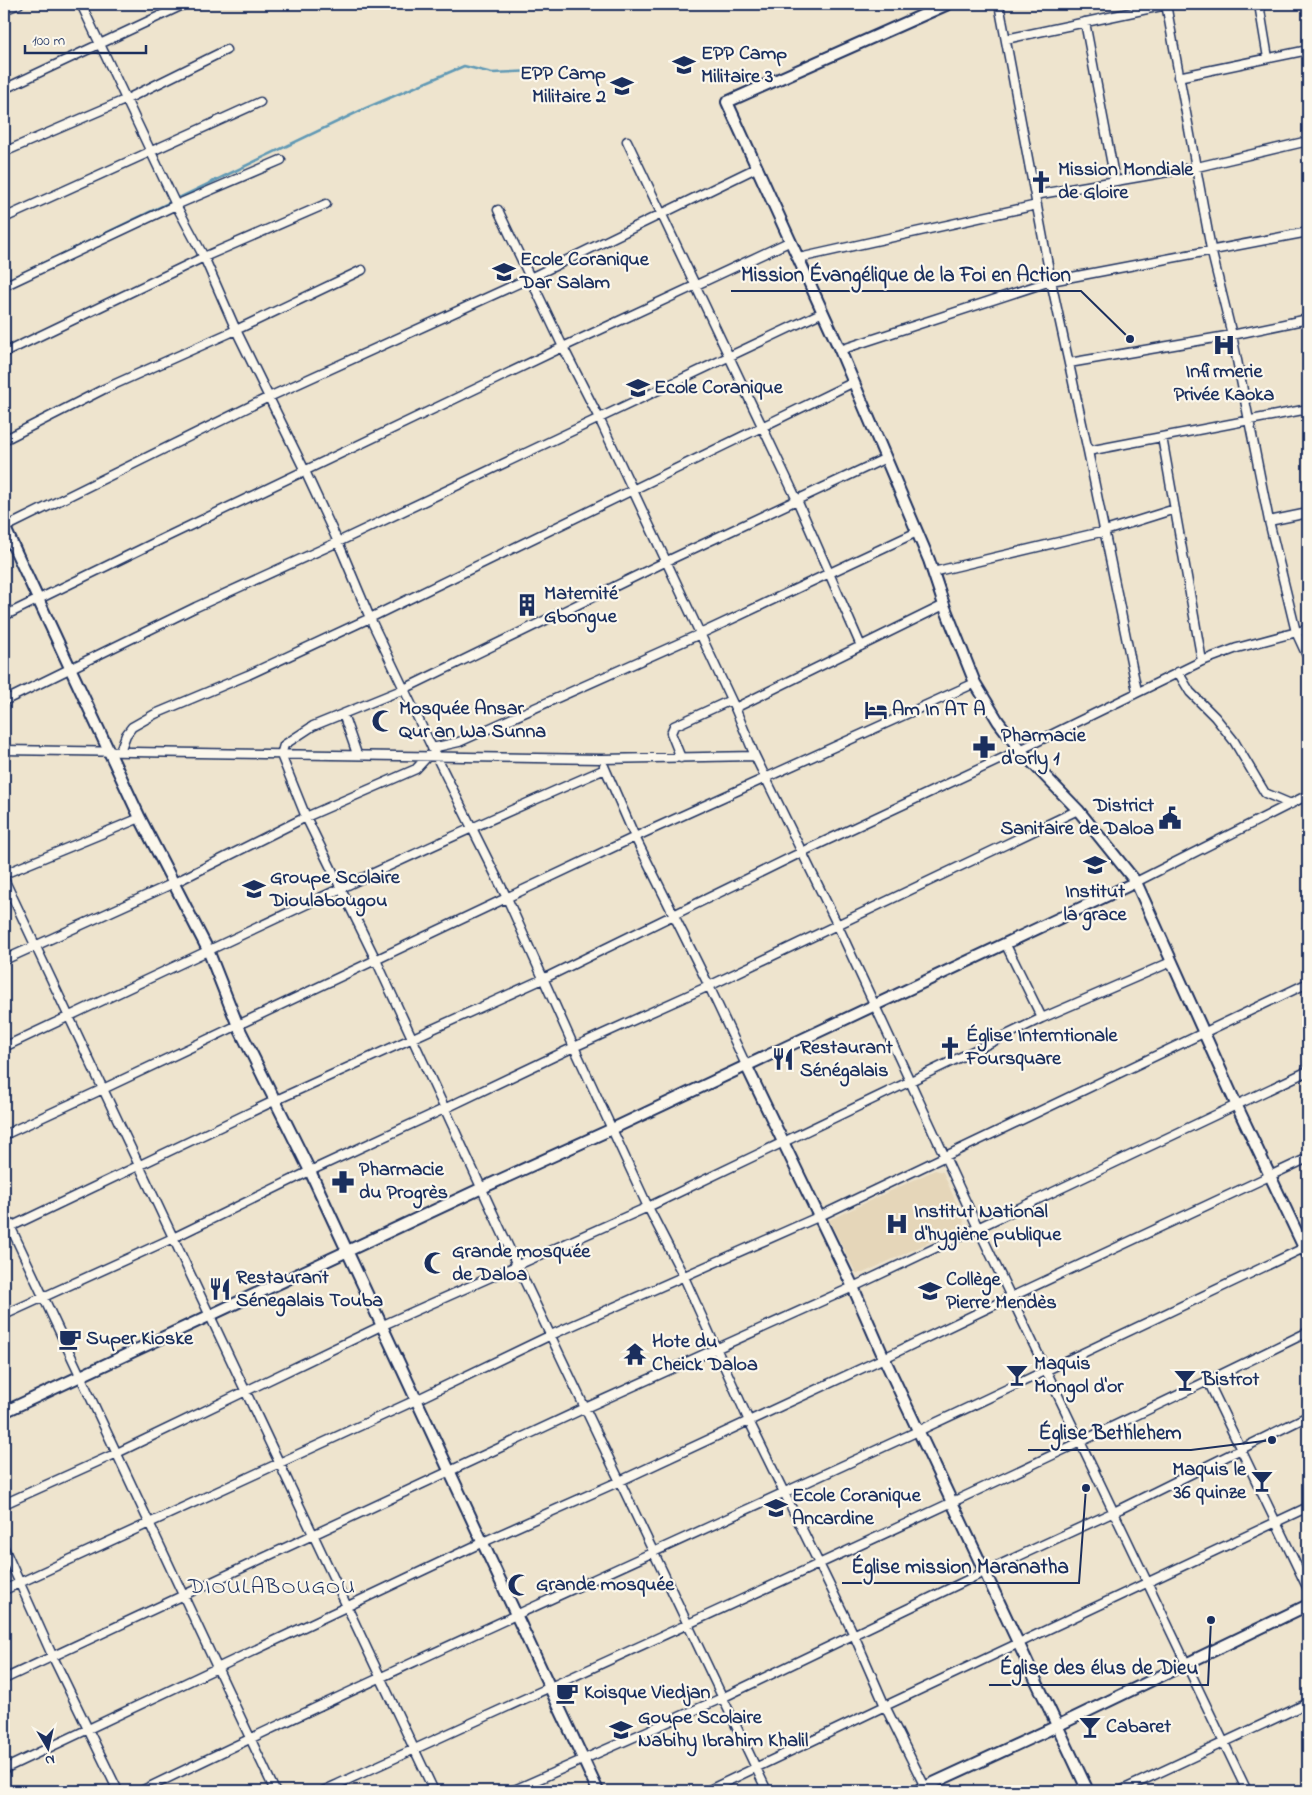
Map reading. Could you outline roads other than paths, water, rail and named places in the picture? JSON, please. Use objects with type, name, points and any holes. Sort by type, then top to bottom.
[{"type":"street","points":[[4,10],[18,4]]},
{"type":"street","points":[[81,4],[305,471],[370,618],[432,748],[432,756],[507,898],[648,1207],[684,1277],[748,1421],[854,1635],[922,1790],[1308,1605]]},
{"type":"street","points":[[4,89],[185,4]]},
{"type":"street","points":[[141,1791],[250,1738],[652,1551],[918,1431],[1307,1250],[1236,1104],[1136,882],[1078,810],[1020,750],[998,721],[975,683],[917,532],[854,382],[727,102],[948,4]]},
{"type":"street","points":[[999,4],[1051,281],[1138,691]]},
{"type":"street","points":[[1006,39],[1166,4],[1211,249],[1232,334],[1269,521],[1296,632],[1308,658]]},
{"type":"street","points":[[1259,4],[1268,58]]},
{"type":"street","points":[[1085,22],[1115,181]]},
{"type":"street","points":[[4,152],[127,99],[226,50]]},
{"type":"street","points":[[1178,77],[1308,50]]},
{"type":"street","points":[[4,218],[260,102]]},
{"type":"street","points":[[627,141],[797,500],[861,646]]},
{"type":"street","points":[[1035,195],[1197,167],[1308,141]]},
{"type":"street","points":[[4,286],[176,205],[281,160]]},
{"type":"street","points":[[598,1791],[448,1472],[310,1171],[238,1026],[208,950],[140,818],[4,527],[269,397],[530,278],[758,167]]},
{"type":"street","points":[[4,353],[204,257],[326,204]]},
{"type":"street","points":[[799,258],[1037,205]]},
{"type":"street","points":[[498,210],[667,561],[732,700],[755,756],[837,924],[1079,1443],[1114,1512],[1247,1791]]},
{"type":"street","points":[[840,350],[1051,281],[1308,232]]},
{"type":"street","points":[[4,616],[563,347],[791,240]]},
{"type":"street","points":[[4,440],[104,389],[236,330],[362,270]]},
{"type":"street","points":[[4,701],[823,312]]},
{"type":"street","points":[[1069,362],[1308,319]]},
{"type":"street","points":[[120,751],[126,735],[132,727],[155,714],[248,675],[370,618],[854,382]]},
{"type":"street","points":[[1088,450],[1308,409]]},
{"type":"street","points":[[1162,437],[1202,661]]},
{"type":"street","points":[[767,1791],[517,1265],[376,960],[306,817],[281,754],[284,745],[292,738],[313,726],[404,689],[667,561],[886,458]]},
{"type":"street","points":[[933,572],[1104,531],[1175,509]]},
{"type":"street","points":[[1269,521],[1308,513]]},
{"type":"street","points":[[432,748],[460,742],[700,634],[917,532]]},
{"type":"street","points":[[735,708],[944,604]]},
{"type":"street","points":[[7,1229],[274,1101],[543,978],[802,852],[1020,750],[1178,672],[1238,648],[1308,629]]},
{"type":"street","points":[[1178,672],[1190,692],[1215,717],[1234,741],[1265,793],[1291,804]]},
{"type":"street","points":[[4,1135],[635,837],[975,683]]},
{"type":"street","points":[[681,758],[671,733],[674,726],[732,700]]},
{"type":"street","points":[[342,714],[357,754]]},
{"type":"street","points":[[4,750],[602,759],[755,756]]},
{"type":"street","points":[[4,960],[174,883],[306,817],[416,769],[432,756]]},
{"type":"street","points":[[602,759],[635,837],[709,986],[853,1287],[951,1503],[1088,1791]]},
{"type":"street","points":[[4,1047],[471,827],[605,769]]},
{"type":"street","points":[[4,1412],[210,1314],[612,1129],[1136,882],[1308,795]]},
{"type":"street","points":[[4,1315],[173,1238],[310,1171],[574,1047],[709,986],[1078,810]]},
{"type":"street","points":[[4,874],[140,818]]},
{"type":"street","points":[[4,879],[313,1535],[382,1677],[434,1791]]},
{"type":"street","points":[[1005,943],[1042,1018]]},
{"type":"street","points":[[4,1504],[117,1453],[381,1326],[648,1207],[1042,1018],[1171,962]]},
{"type":"street","points":[[4,1590],[416,1400],[551,1335],[818,1217],[1308,983]]},
{"type":"street","points":[[4,1679],[585,1408],[853,1287],[1308,1071]]},
{"type":"street","points":[[4,1769],[481,1543],[620,1481],[1308,1158]]},
{"type":"street","points":[[4,1213],[7,1229],[81,1377],[275,1791]]},
{"type":"street","points":[[323,1791],[818,1565],[1079,1443],[1308,1332]]},
{"type":"street","points":[[1208,1381],[1308,1589]]},
{"type":"street","points":[[512,1791],[722,1698],[984,1572],[1114,1512],[1308,1416]]},
{"type":"street","points":[[707,1791],[1308,1507]]},
{"type":"street","points":[[4,1548],[52,1655],[118,1791]]},
{"type":"street","points":[[1120,1791],[1308,1702]]},
{"type":"street","points":[[1304,1791],[1308,1790]]},
{"type":"waterway","points":[[4,282],[366,108],[464,66],[492,73],[535,71]]},
{"type":"place","name":"EPP Camp Militaire 3","points":[[684,65]]},
{"type":"place","name":"EPP Camp Militaire 2","points":[[622,86]]},
{"type":"place","name":"Mission Mondiale de Gloire","points":[[1041,182]]},
{"type":"place","name":"Ecole Coranique Dar Salam","points":[[504,272]]},
{"type":"place","name":"Mission Évangélique de la Foi en Action","points":[[1130,339]]},
{"type":"place","name":"Infirmerie Privée Kaoka","points":[[1224,345]]},
{"type":"place","name":"Ecole Coranique","points":[[638,388]]},
{"type":"place","name":"Maternité Gbongue","points":[[527,605]]},
{"type":"place","name":"Am In AT A","points":[[876,710]]},
{"type":"place","name":"Mosquée Ansar Qur an Wa Sunna","points":[[383,721]]},
{"type":"place","name":"Pharmacie d'Orly 1","points":[[984,747]]},
{"type":"place","name":"District Sanitaire de Daloa","points":[[1170,818]]},
{"type":"place","name":"Institut la grace","points":[[1095,865]]},
{"type":"place","name":"Groupe Scolaire Dioulabougou","points":[[254,889]]},
{"type":"place","name":"Église Interntionale Foursquare","points":[[950,1048]]},
{"type":"place","name":"Restaurant Sénégalais","points":[[783,1059]]},
{"type":"place","name":"Pharmacie du Progrès","points":[[343,1182]]},
{"type":"place","name":"Institut National d'hygiène publique","points":[[897,1224]]},
{"type":"place","name":"Grande mosquée de Daloa","points":[[435,1263]]},
{"type":"place","name":"Restaurant Sénegalais Touba","points":[[220,1289]]},
{"type":"place","name":"Collège Pierre Mendès","points":[[930,1291]]},
{"type":"place","name":"Super Kioske","points":[[70,1339]]},
{"type":"place","name":"Hote du Cheick Daloa","points":[[635,1354]]},
{"type":"place","name":"Maquis Mongol d'or","points":[[1017,1375]]},
{"type":"place","name":"Bistrot","points":[[1185,1380]]},
{"type":"place","name":"Église Bethlehem","points":[[1272,1440]]},
{"type":"place","name":"Maquis le 36 quinze","points":[[1262,1481]]},
{"type":"place","name":"Église mission Maranatha","points":[[1086,1488]]},
{"type":"place","name":"Ecole Coranique Ancardine","points":[[776,1508]]},
{"type":"place","name":"Grande mosquée","points":[[519,1585]]},
{"type":"place","name":"Église des élus de Dieu","points":[[1211,1620]]},
{"type":"place","name":"Koisque Viedjan","points":[[567,1693]]},
{"type":"place","name":"Cabaret","points":[[1090,1727]]},
{"type":"place","name":"Goupe Scolaire Nabihy Ibrahim Khalil","points":[[621,1730]]},
{"type":"district","name":"DIOULABOUGOU","points":[[272,1588]]}]
